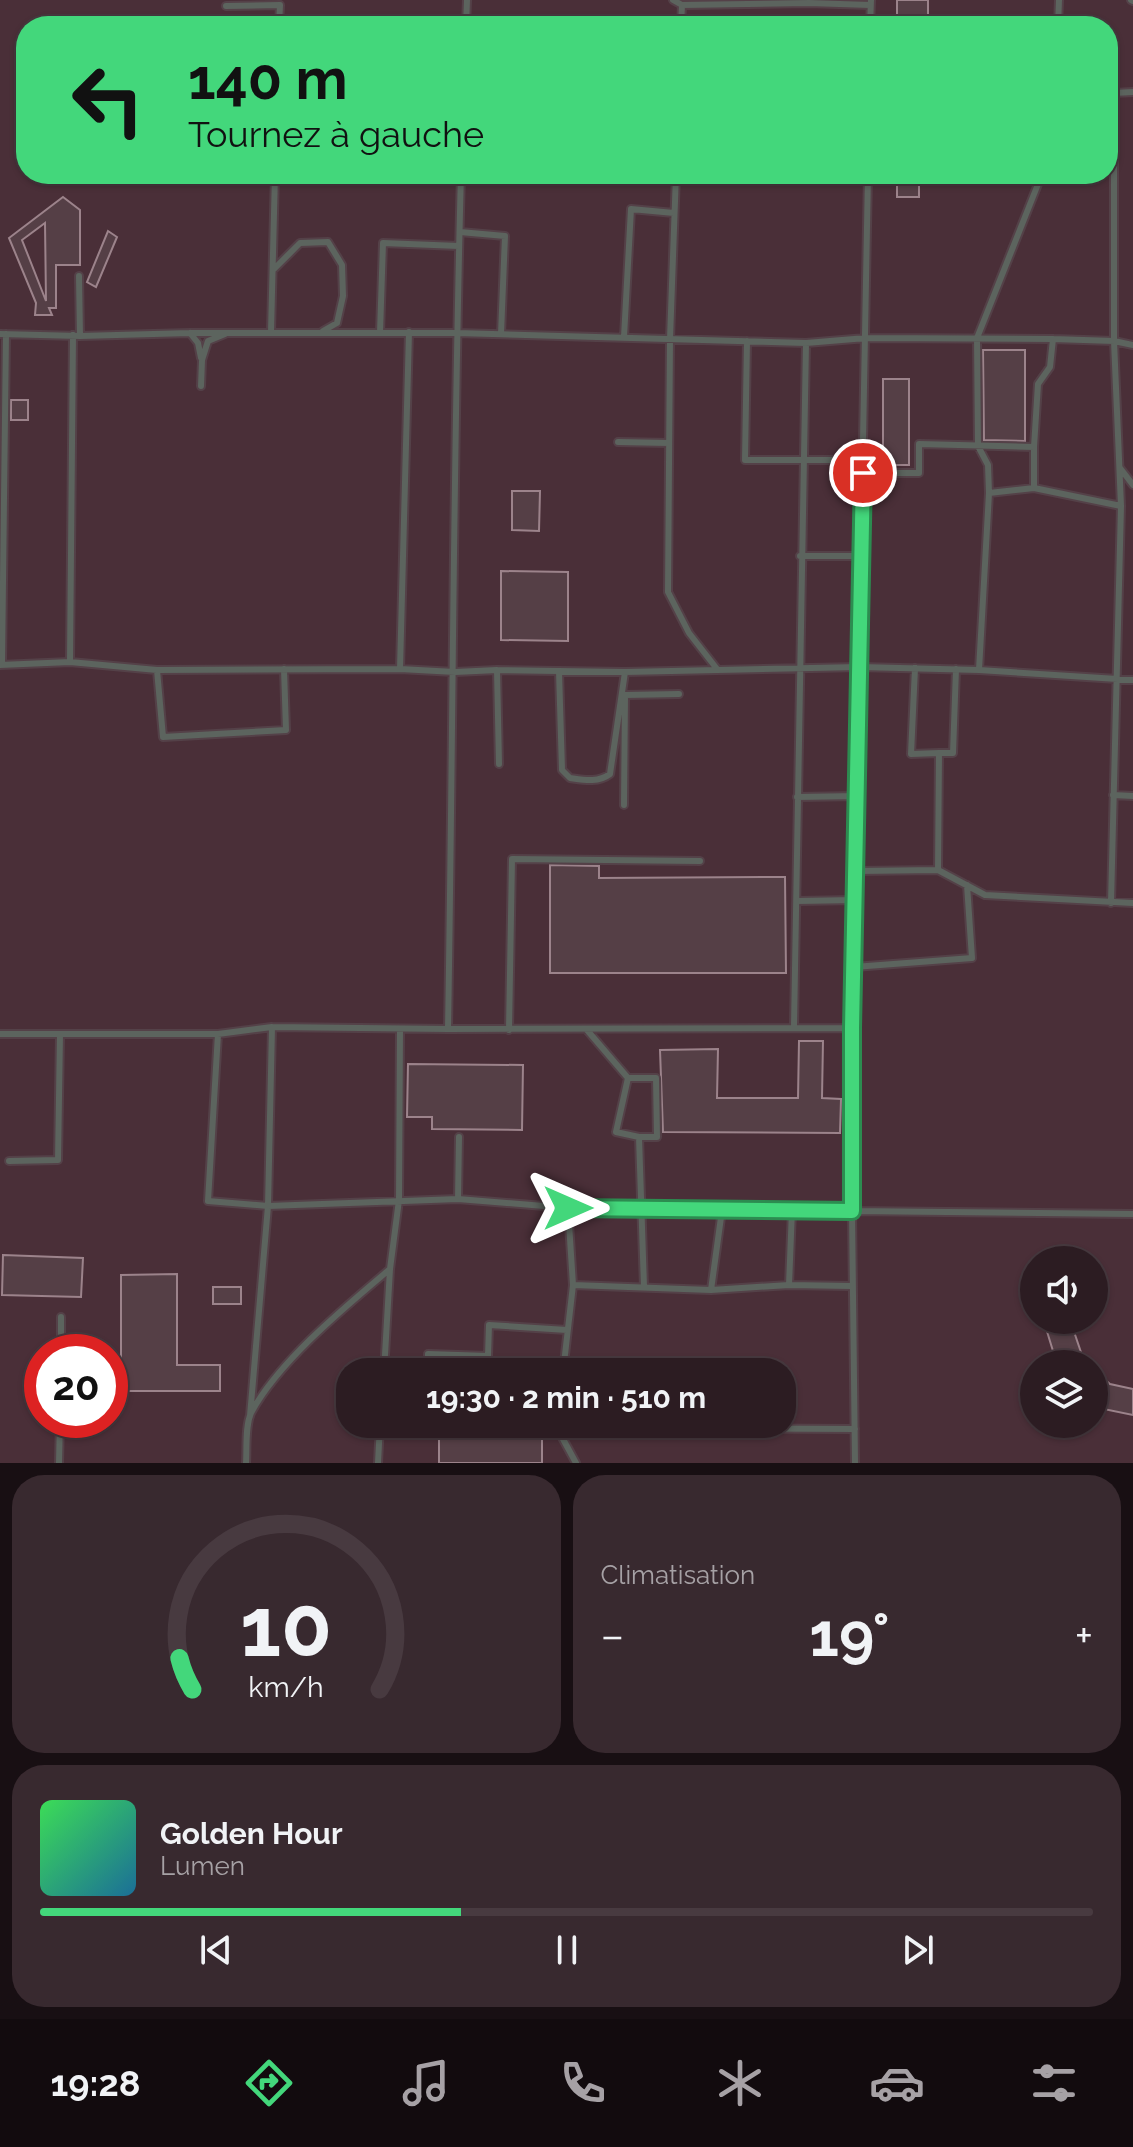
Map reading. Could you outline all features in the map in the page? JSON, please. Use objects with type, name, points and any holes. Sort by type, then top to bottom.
[{"type":"lane","points":[[673,0],[682,5],[871,3]]},
{"type":"lane","points":[[226,6],[280,5],[279,16]]},
{"type":"lane","points":[[681,16],[682,5]]},
{"type":"lane","points":[[271,332],[275,184]]},
{"type":"lane","points":[[448,1029],[461,184]]},
{"type":"lane","points":[[675,184],[670,339],[668,592],[689,633],[717,669]]},
{"type":"lane","points":[[855,1463],[851,1286],[852,1028],[868,184]]},
{"type":"lane","points":[[979,670],[989,493],[988,465],[978,446],[977,338],[1038,184]]},
{"type":"lane","points":[[1111,903],[1121,506],[1114,341],[1112,184]]},
{"type":"lane","points":[[624,337],[631,209],[674,213]]},
{"type":"lane","points":[[460,232],[505,236],[501,334]]},
{"type":"lane","points":[[273,270],[300,243],[328,242],[342,265],[343,296],[337,323],[320,333]]},
{"type":"lane","points":[[380,333],[383,243],[459,246]]},
{"type":"lane","points":[[70,662],[79,276]]},
{"type":"lane","points":[[1133,345],[1114,341],[1053,339],[866,338],[806,343],[409,332],[3,334],[1,664],[70,662],[157,670],[400,669],[455,672],[860,667],[979,670],[1133,680]]},
{"type":"lane","points":[[400,669],[409,332]]},
{"type":"lane","points":[[190,333],[198,343],[202,360]]},
{"type":"lane","points":[[201,386],[202,360],[208,341],[228,333]]},
{"type":"lane","points":[[1034,488],[1038,384],[1050,367],[1053,339]]},
{"type":"lane","points":[[747,341],[745,460],[863,460]]},
{"type":"lane","points":[[794,1026],[806,343]]},
{"type":"lane","points":[[618,442],[669,443]]},
{"type":"lane","points":[[863,473],[919,473],[919,444],[1034,447]]},
{"type":"lane","points":[[1120,468],[1133,485]]},
{"type":"lane","points":[[989,493],[1034,488],[1121,506]]},
{"type":"lane","points":[[800,556],[862,556]]},
{"type":"lane","points":[[915,668],[911,754],[953,753],[956,669]]},
{"type":"lane","points":[[157,670],[163,737],[286,730],[284,669]]},
{"type":"lane","points":[[497,670],[499,764]]},
{"type":"lane","points":[[559,671],[562,770],[570,778],[585,780],[603,779],[610,774],[625,672]]},
{"type":"lane","points":[[624,805],[625,672]]},
{"type":"lane","points":[[625,695],[679,694]]},
{"type":"lane","points":[[938,870],[939,753]]},
{"type":"lane","points":[[1113,795],[1133,796]]},
{"type":"lane","points":[[797,797],[858,796]]},
{"type":"lane","points":[[509,1030],[512,859],[700,861]]},
{"type":"lane","points":[[857,871],[938,870],[985,895],[1133,903]]},
{"type":"lane","points":[[854,967],[972,958],[967,885]]},
{"type":"lane","points":[[797,901],[856,900]]},
{"type":"lane","points":[[0,1034],[218,1034],[272,1027],[509,1030],[852,1028]]},
{"type":"lane","points":[[246,1463],[268,1206],[272,1027]]},
{"type":"lane","points":[[385,1358],[390,1269],[399,1200],[400,1029]]},
{"type":"lane","points":[[587,1030],[628,1078],[656,1078],[657,1137],[616,1132],[628,1078]]},
{"type":"lane","points":[[9,1161],[58,1160],[60,1034]]},
{"type":"lane","points":[[218,1034],[208,1201],[268,1206],[458,1199],[568,1208],[1133,1214]]},
{"type":"lane","points":[[458,1199],[459,1137]]},
{"type":"lane","points":[[639,1137],[644,1287]]},
{"type":"lane","points":[[564,1358],[573,1285],[568,1208]]},
{"type":"lane","points":[[711,1290],[722,1210]]},
{"type":"lane","points":[[789,1285],[792,1210]]},
{"type":"lane","points":[[249,1416],[286,1367],[340,1311],[390,1269]]},
{"type":"lane","points":[[573,1285],[711,1290],[789,1285],[851,1286]]},
{"type":"lane","points":[[61,1317],[61,1334]]},
{"type":"lane","points":[[428,1358],[428,1354],[488,1356],[489,1325],[567,1330]]},
{"type":"lane","points":[[796,1428],[855,1429]]},
{"type":"lane","points":[[59,1463],[60,1438]]},
{"type":"lane","points":[[378,1463],[379,1438]]},
{"type":"lane","points":[[563,1438],[576,1463]]},
{"type":"shaded area","points":[[0,0],[1133,0],[1133,1463],[0,1463]]},
{"type":"building","points":[[897,0],[928,0],[928,16],[897,16]]},
{"type":"building","points":[[897,184],[919,184],[919,197],[897,197]]},
{"type":"building","points":[[63,197],[80,210],[80,265],[56,265],[56,308],[49,308],[52,315],[35,315],[36,303],[9,238]],"holes":[[[45,223],[46,301],[22,240]]]},
{"type":"building","points":[[108,231],[117,237],[96,287],[87,282]]},
{"type":"building","points":[[983,350],[1025,350],[1025,441],[984,440]]},
{"type":"building","points":[[883,379],[909,379],[909,465],[883,465]]},
{"type":"building","points":[[11,400],[28,400],[28,420],[11,420]]},
{"type":"building","points":[[512,491],[540,491],[539,531],[512,530]]},
{"type":"building","points":[[501,571],[568,572],[568,641],[501,640]]},
{"type":"building","points":[[550,865],[599,866],[599,878],[785,877],[786,973],[550,973]]},
{"type":"building","points":[[799,1041],[823,1041],[822,1098],[841,1099],[840,1133],[663,1132],[660,1050],[718,1049],[717,1098],[798,1098]]},
{"type":"building","points":[[408,1064],[523,1065],[522,1130],[432,1129],[432,1117],[407,1117]]},
{"type":"building","points":[[3,1255],[83,1258],[81,1297],[2,1295]]},
{"type":"building","points":[[177,1274],[177,1365],[220,1365],[220,1391],[128,1391],[128,1334],[121,1334],[121,1275]]},
{"type":"building","points":[[213,1287],[241,1287],[241,1304],[213,1304]]},
{"type":"building","points":[[1048,1334],[1075,1334],[1080,1350],[1053,1350]]},
{"type":"building","points":[[1108,1382],[1133,1389],[1133,1415],[1108,1410]]},
{"type":"building","points":[[439,1438],[542,1438],[542,1463],[439,1463]]},
{"type":"route","points":[[568,1208],[852,1211],[852,1028],[863,473]]}]
